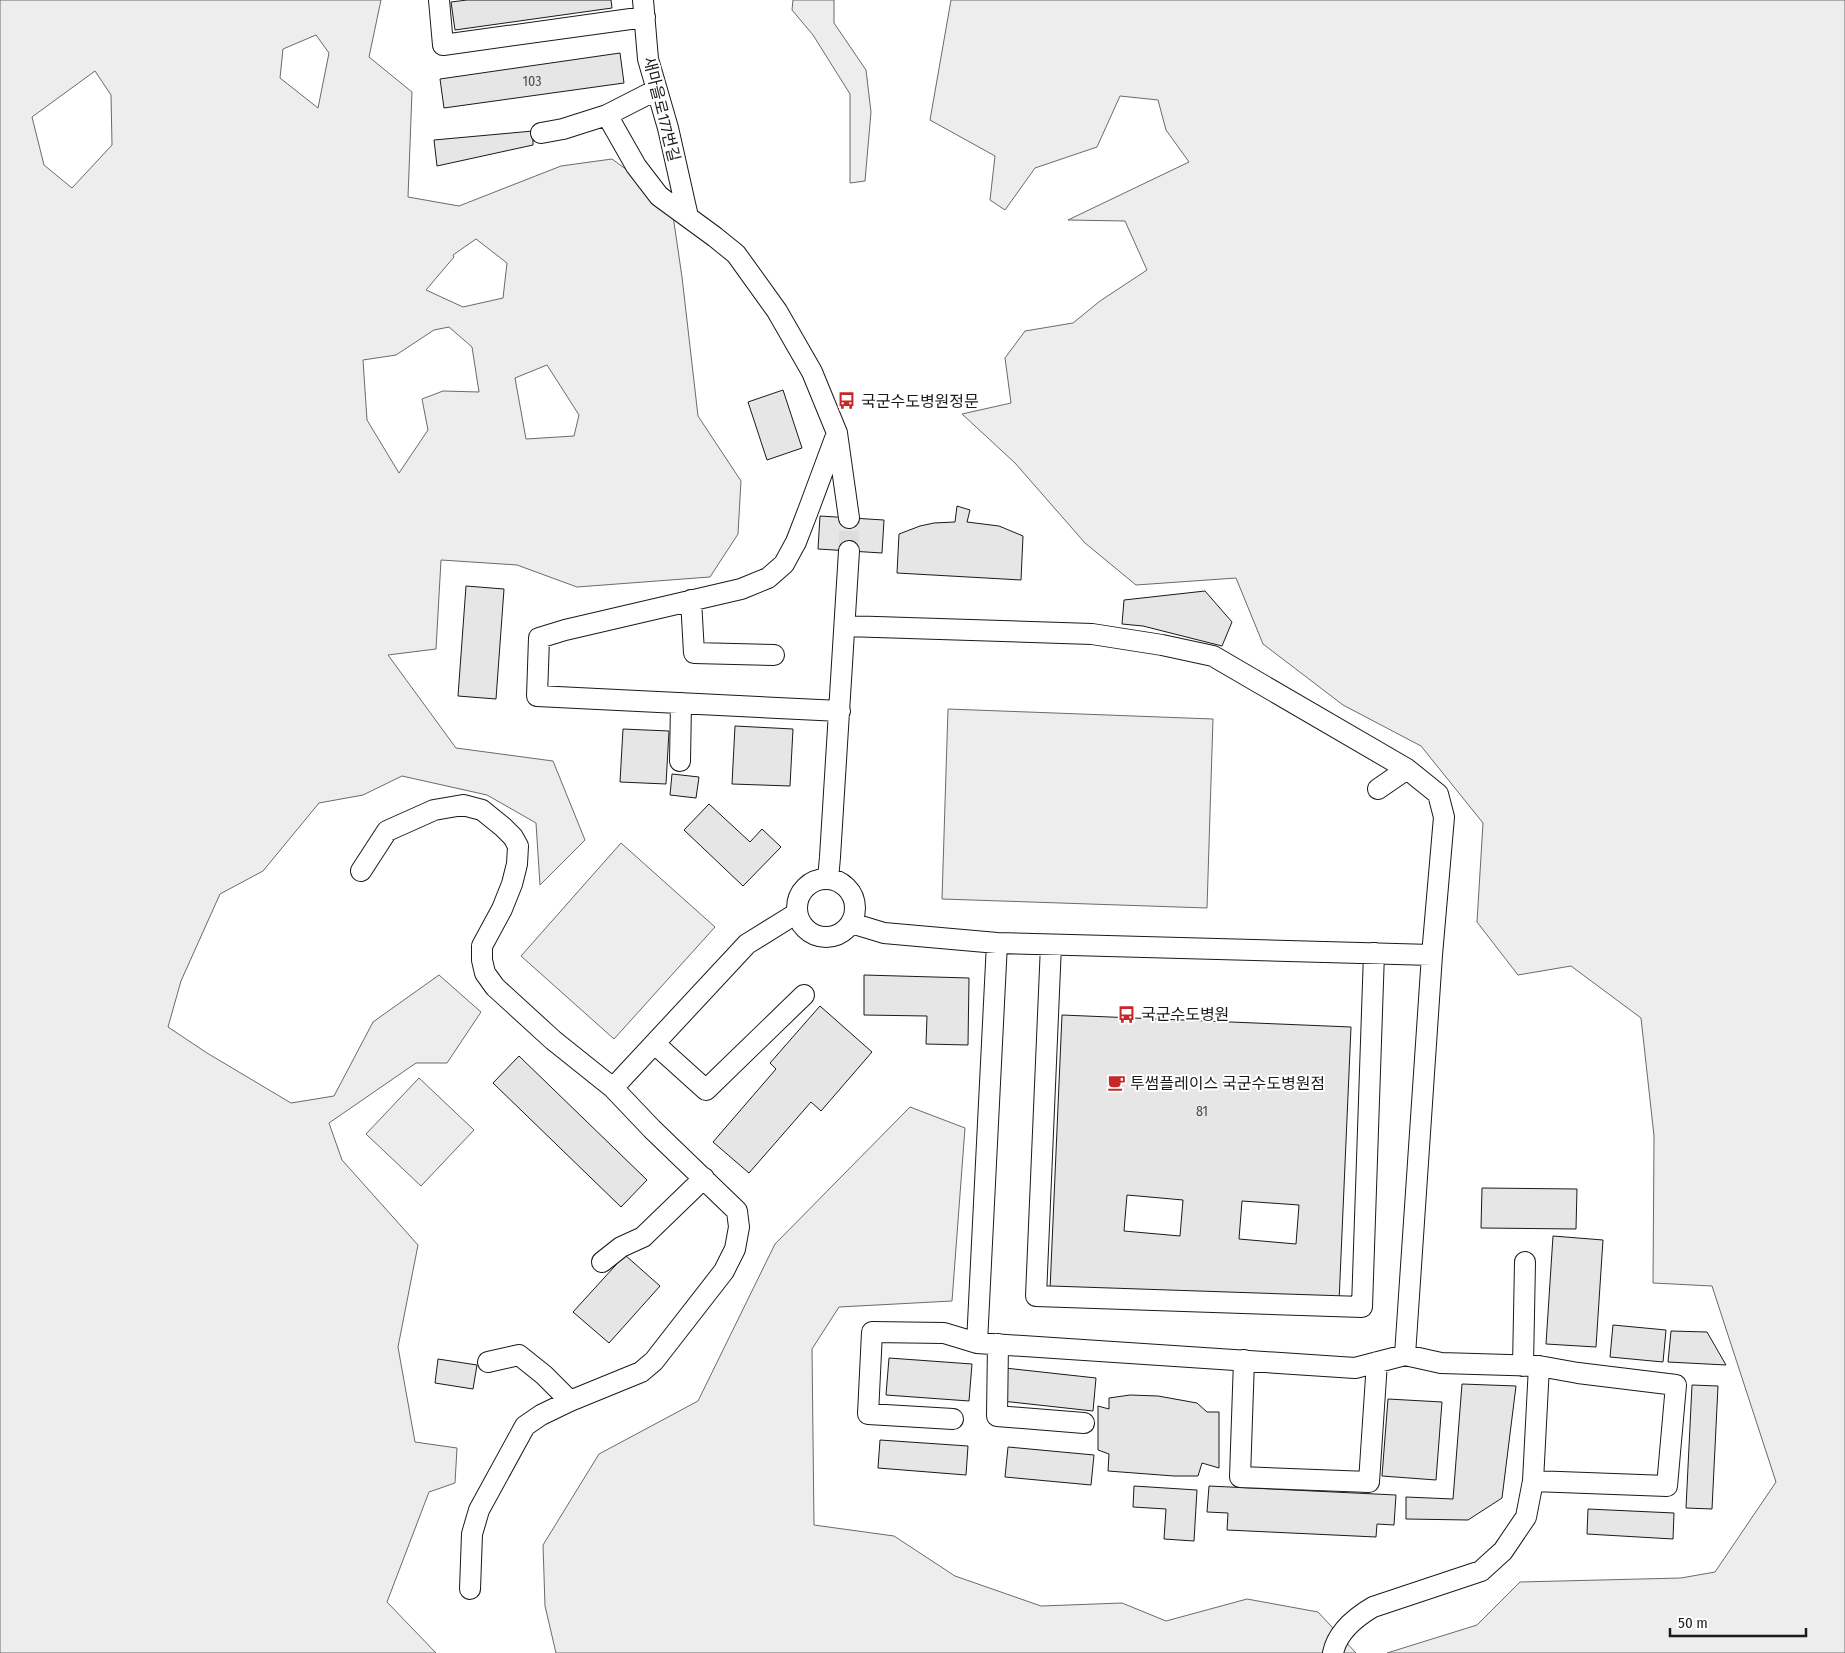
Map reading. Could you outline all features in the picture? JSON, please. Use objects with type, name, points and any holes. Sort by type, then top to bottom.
[{"type":"street","points":[[439,0],[443,44],[644,8]]},
{"type":"street","name":"새마을로177번길","points":[[644,8],[648,59],[668,128],[688,217]]},
{"type":"street","points":[[541,133],[563,129],[606,115],[656,90]]},
{"type":"street","points":[[606,115],[636,166],[660,196],[716,236],[736,254],[777,310],[812,372],[837,433],[849,518]]},
{"type":"street","points":[[837,433],[796,542],[784,564],[768,578],[741,589],[539,638],[537,696],[840,711]]},
{"type":"street","points":[[828,879],[849,551]]},
{"type":"street","points":[[691,600],[694,653],[774,655]]},
{"type":"street","points":[[845,626],[1092,634],[1162,645],[1213,656],[1407,769],[1438,794],[1444,817],[1432,955],[1405,1355]]},
{"type":"street","points":[[680,761],[681,703]]},
{"type":"street","points":[[1378,789],[1407,769]]},
{"type":"street","points":[[361,871],[387,831],[434,810],[463,805],[482,810],[503,827],[513,837],[518,846],[517,864],[502,910],[482,946],[482,960],[485,973],[495,986],[552,1040],[614,1088],[652,1129],[737,1211],[739,1227],[735,1249],[724,1271],[654,1361],[640,1372],[570,1401],[541,1415],[525,1426],[479,1510],[472,1534],[470,1589]]},
{"type":"street","points":[[828,879],[837,881],[846,887],[854,903],[854,913],[850,923],[844,930],[835,935],[818,935],[809,931],[801,922],[797,913],[798,900],[802,891],[812,882],[828,879]]},
{"type":"street","points":[[614,1088],[747,944],[797,913]]},
{"type":"street","points":[[850,923],[884,933],[997,943],[1432,955]]},
{"type":"street","points":[[977,1343],[997,943]]},
{"type":"street","points":[[1051,945],[1036,1296],[1362,1307],[1374,953]]},
{"type":"street","points":[[655,1044],[706,1090],[804,994]]},
{"type":"street","points":[[602,1262],[621,1247],[643,1237],[704,1178]]},
{"type":"street","points":[[1333,1653],[1335,1643],[1357,1617],[1373,1607],[1481,1571],[1503,1551],[1526,1517],[1533,1481],[1531,1366],[1525,1262]]},
{"type":"street","points":[[953,1419],[868,1414],[872,1332],[944,1333],[977,1343],[1355,1368],[1405,1355],[1441,1363],[1531,1366],[1676,1385],[1667,1486],[1533,1481]]},
{"type":"street","points":[[998,1344],[997,1416],[1084,1423]]},
{"type":"street","points":[[488,1362],[519,1355],[544,1374],[570,1401]]},
{"type":"street","points":[[1244,1360],[1240,1477],[1369,1482],[1377,1362]]},
{"type":"shaded area","points":[[0,0],[381,0],[369,57],[412,92],[408,197],[459,206],[561,166],[612,159],[671,202],[682,277],[698,416],[741,481],[738,534],[710,577],[577,587],[517,565],[441,560],[436,649],[388,655],[456,748],[553,761],[585,840],[540,885],[536,823],[487,795],[402,776],[363,795],[319,803],[263,871],[220,894],[181,981],[168,1027],[207,1053],[291,1103],[334,1096],[373,1022],[439,975],[481,1012],[447,1063],[416,1063],[329,1123],[342,1160],[418,1245],[398,1347],[415,1442],[457,1448],[455,1483],[429,1492],[387,1602],[436,1653],[0,1653]],"holes":[[[316,35],[329,53],[318,108],[280,78],[283,49]],[[95,71],[111,95],[112,145],[72,188],[44,165],[32,117]],[[476,239],[507,263],[503,298],[463,307],[426,290],[454,257],[453,255]],[[449,327],[472,347],[479,392],[443,391],[422,399],[428,430],[399,473],[367,420],[363,360],[396,355],[434,330]],[[547,365],[579,415],[574,436],[526,439],[515,378]]]},
{"type":"shaded area","points":[[793,0],[834,0],[834,23],[866,70],[871,112],[865,181],[850,183],[850,94],[813,35],[792,10]]},
{"type":"shaded area","points":[[951,0],[1845,0],[1845,1653],[1387,1653],[1477,1625],[1520,1582],[1681,1578],[1715,1572],[1776,1482],[1712,1286],[1653,1283],[1654,1136],[1641,1018],[1571,966],[1518,975],[1477,922],[1483,823],[1421,746],[1343,705],[1263,644],[1236,578],[1136,585],[1085,543],[1015,463],[962,414],[1011,403],[1005,358],[1025,331],[1073,323],[1100,301],[1147,270],[1125,221],[1068,220],[1189,162],[1166,130],[1158,100],[1120,96],[1097,147],[1035,168],[1005,210],[990,200],[995,156],[930,120]]},
{"type":"shaded area","points":[[948,709],[1213,719],[1207,908],[942,899]]},
{"type":"shaded area","points":[[621,843],[715,927],[614,1039],[521,956]]},
{"type":"shaded area","points":[[419,1078],[474,1130],[421,1186],[366,1134]]},
{"type":"shaded area","points":[[910,1107],[965,1128],[952,1301],[839,1307],[812,1349],[814,1525],[894,1536],[955,1576],[1041,1606],[1122,1603],[1166,1621],[1247,1599],[1318,1612],[1356,1653],[556,1653],[545,1606],[543,1545],[599,1454],[698,1401],[775,1244]]},
{"type":"building","points":[[467,0],[611,0],[612,8],[455,30],[451,2]]},
{"type":"building","points":[[620,53],[624,83],[444,108],[440,79]]},
{"type":"building","points":[[533,131],[533,145],[437,166],[434,140]]},
{"type":"building","points":[[783,390],[802,448],[767,460],[748,402]]},
{"type":"building","points":[[957,506],[970,510],[967,522],[999,526],[1023,536],[1021,580],[897,573],[899,534],[934,523],[955,522]]},
{"type":"building","points":[[820,516],[884,520],[882,553],[818,549]]},
{"type":"building","points":[[466,586],[504,589],[496,699],[458,696]]},
{"type":"building","points":[[1205,591],[1232,622],[1222,646],[1143,626],[1122,624],[1124,600]]},
{"type":"building","points":[[735,726],[793,729],[790,786],[732,784]]},
{"type":"building","points":[[623,729],[669,731],[666,784],[620,782]]},
{"type":"building","points":[[672,774],[699,777],[696,798],[670,795]]},
{"type":"building","points":[[709,804],[750,842],[762,829],[781,847],[743,886],[684,830]]},
{"type":"building","points":[[864,975],[969,978],[968,1045],[926,1044],[927,1016],[864,1015]]},
{"type":"building","points":[[820,1006],[872,1052],[821,1111],[811,1102],[749,1173],[713,1142],[776,1069],[770,1063]]},
{"type":"building","points":[[1062,1015],[1351,1027],[1339,1302],[1050,1290]],"holes":[[[1127,1195],[1183,1200],[1180,1236],[1124,1231]],[[1242,1201],[1299,1205],[1296,1244],[1239,1239]]]},
{"type":"building","points":[[519,1056],[647,1180],[621,1207],[493,1083]]},
{"type":"building","points":[[1482,1188],[1577,1189],[1576,1229],[1481,1228]]},
{"type":"building","points":[[1553,1236],[1603,1240],[1596,1347],[1546,1344]]},
{"type":"building","points":[[625,1255],[660,1286],[609,1343],[573,1312]]},
{"type":"building","points":[[1613,1325],[1666,1330],[1663,1362],[1610,1357]]},
{"type":"building","points":[[1671,1331],[1707,1332],[1726,1365],[1668,1362]]},
{"type":"building","points":[[889,1358],[972,1364],[969,1401],[886,1395]]},
{"type":"building","points":[[438,1359],[477,1365],[473,1389],[435,1383]]},
{"type":"building","points":[[1005,1368],[1096,1378],[1093,1411],[1002,1401]]},
{"type":"building","points":[[1462,1384],[1516,1386],[1502,1498],[1468,1520],[1406,1519],[1406,1497],[1453,1499]]},
{"type":"building","points":[[1692,1385],[1718,1386],[1712,1509],[1686,1508]]},
{"type":"building","points":[[1130,1395],[1158,1396],[1197,1403],[1207,1412],[1219,1412],[1219,1468],[1202,1463],[1198,1476],[1108,1471],[1109,1454],[1098,1450],[1098,1406],[1109,1409],[1109,1398]]},
{"type":"building","points":[[1388,1399],[1442,1402],[1436,1480],[1382,1476]]},
{"type":"building","points":[[880,1440],[968,1446],[966,1475],[878,1468]]},
{"type":"building","points":[[1008,1447],[1094,1455],[1091,1485],[1005,1477]]},
{"type":"building","points":[[1134,1486],[1197,1490],[1194,1541],[1164,1539],[1166,1509],[1133,1507]]},
{"type":"building","points":[[1209,1486],[1396,1495],[1394,1525],[1377,1524],[1376,1537],[1227,1530],[1228,1513],[1207,1512]]},
{"type":"building","points":[[1588,1509],[1674,1513],[1673,1539],[1587,1534]]},
{"type":"tunnel","points":[[849,518],[849,551]]},
{"type":"place","name":"국군수도병원정문","points":[[847,401]]},
{"type":"place","name":"국군수도병원","points":[[1127,1014]]},
{"type":"place","name":"투썸플레이스 국군수도병원점","points":[[1116,1083]]}]
